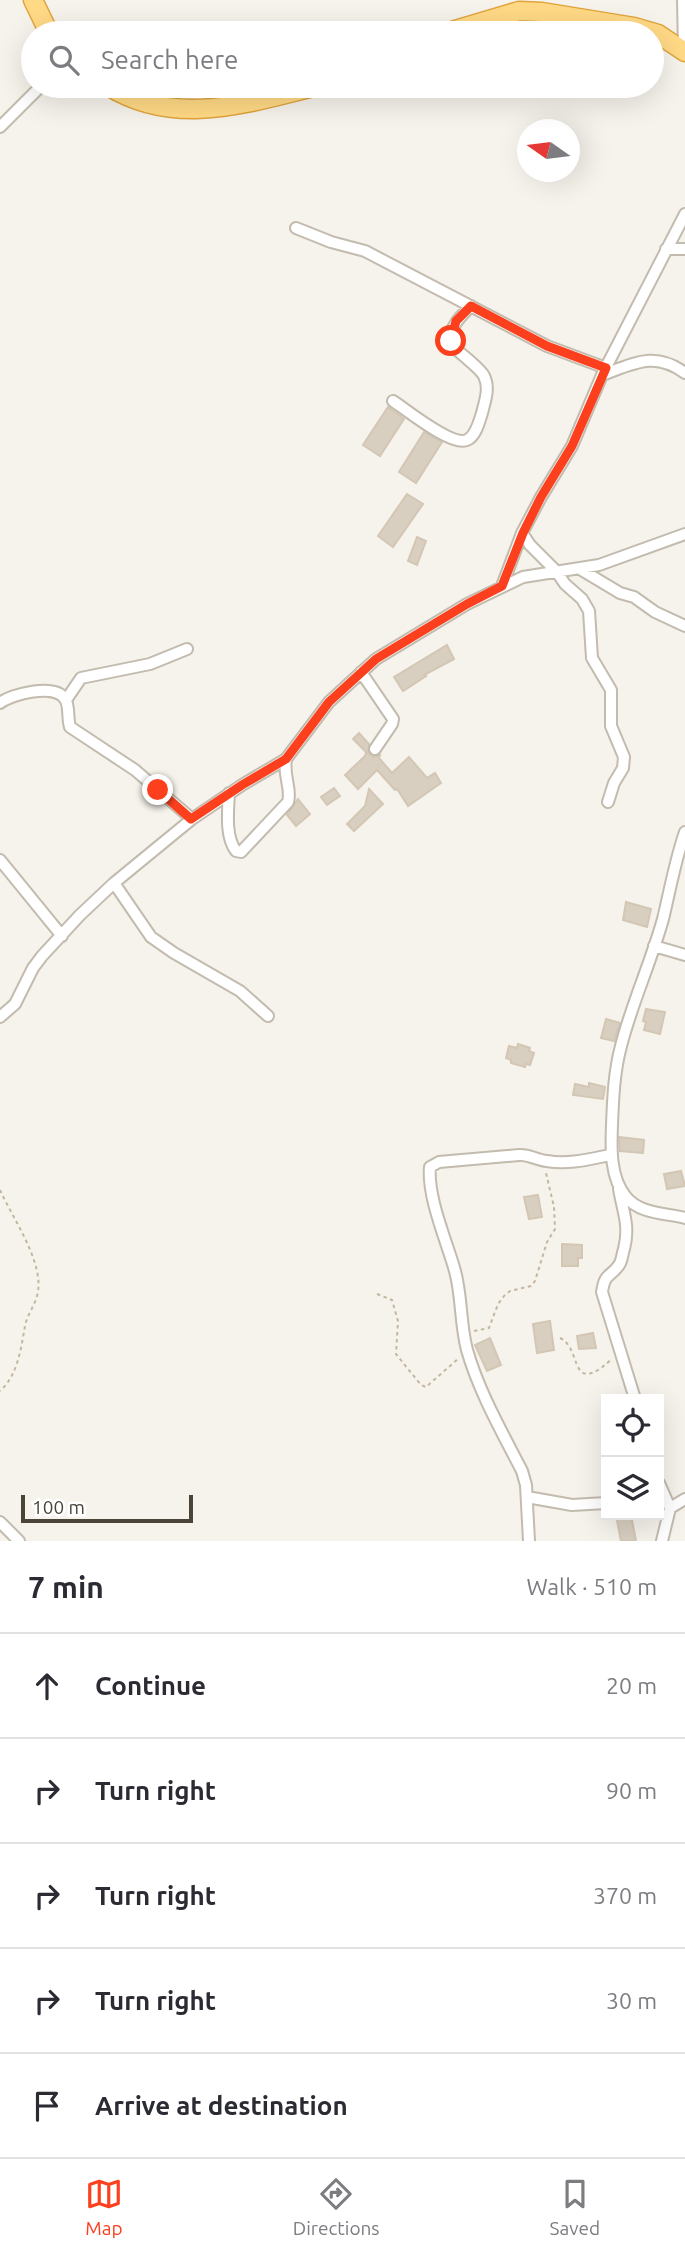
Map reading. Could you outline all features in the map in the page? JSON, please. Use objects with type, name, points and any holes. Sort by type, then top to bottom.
[{"type":"highway","points":[[33,0],[43,21]]},
{"type":"highway","points":[[484,21],[519,10],[597,21]]},
{"type":"highway","points":[[664,38],[685,52]]},
{"type":"highway","points":[[135,98],[175,108],[207,110],[262,98]]},
{"type":"street","points":[[683,0],[685,52]]},
{"type":"street","points":[[0,127],[29,98]]},
{"type":"street","points":[[502,586],[523,533],[572,446],[604,372],[685,214]]},
{"type":"street","points":[[296,228],[331,242],[365,251],[547,346],[604,372],[634,363],[658,360],[675,365],[685,373]]},
{"type":"street","points":[[666,249],[685,249]]},
{"type":"street","points":[[393,401],[442,435],[458,442],[468,440],[476,431],[487,390],[485,378],[475,364],[453,348],[451,341],[456,321],[471,306]]},
{"type":"street","points":[[523,533],[530,545],[582,599],[589,611],[592,658],[611,690],[611,726],[624,757],[623,768],[614,783],[608,802]]},
{"type":"street","points":[[0,1017],[15,1004],[33,968],[114,883],[191,819],[286,759],[329,702],[361,672],[395,646],[523,577],[599,565],[685,534]]},
{"type":"street","points":[[580,569],[685,626]]},
{"type":"street","points":[[66,700],[80,678],[150,664],[187,649]]},
{"type":"street","points":[[361,672],[393,719],[375,749]]},
{"type":"street","points":[[0,703],[47,690],[61,695],[66,700],[71,727],[135,769],[191,819]]},
{"type":"street","points":[[229,793],[228,818],[232,846],[241,852],[289,799],[284,775],[286,759]]},
{"type":"street","points":[[634,1394],[602,1292],[609,1273],[621,1262],[628,1236],[628,1225],[610,1154],[615,1077],[620,1047],[663,918],[675,859],[685,832]]},
{"type":"street","points":[[0,860],[62,936]]},
{"type":"street","points":[[114,883],[151,937],[240,991],[268,1016]]},
{"type":"street","points":[[654,946],[685,955]]},
{"type":"street","points":[[529,1541],[527,1497],[522,1471],[467,1350],[458,1283],[438,1214],[430,1167],[439,1162],[519,1155],[544,1161],[584,1161],[610,1154]]},
{"type":"street","points":[[618,1181],[626,1197],[640,1208],[685,1218]]},
{"type":"street","points":[[527,1497],[572,1505],[601,1503]]},
{"type":"street","points":[[673,1541],[664,1536],[665,1503],[685,1499]]},
{"type":"street","points":[[0,1522],[19,1541]]},
{"type":"path","points":[[464,1333],[489,1328],[504,1296],[510,1291],[531,1286],[535,1281],[547,1242],[555,1229],[556,1219],[544,1161]]},
{"type":"path","points":[[0,1190],[37,1268],[39,1283],[12,1377],[0,1391]]},
{"type":"path","points":[[377,1294],[392,1300],[398,1321],[396,1354],[421,1385],[426,1387],[434,1381],[467,1350]]},
{"type":"path","points":[[560,1338],[570,1344],[578,1369],[582,1373],[589,1374],[623,1355]]},
{"type":"building","points":[[388,407],[404,419],[380,456],[363,445]]},
{"type":"building","points":[[424,432],[442,442],[416,483],[399,472]]},
{"type":"building","points":[[407,494],[423,504],[393,547],[378,536]]},
{"type":"building","points":[[417,537],[426,541],[417,565],[408,561]]},
{"type":"building","points":[[447,645],[454,659],[424,675],[426,676],[403,691],[394,677]]},
{"type":"building","points":[[359,733],[369,744],[368,753],[374,757],[380,755],[379,758],[392,773],[409,757],[427,778],[435,773],[441,783],[408,806],[397,789],[395,790],[377,770],[358,789],[345,775],[365,756],[366,752],[353,739]]},
{"type":"building","points":[[334,788],[340,796],[327,805],[321,797]]},
{"type":"building","points":[[369,789],[383,804],[354,831],[347,824],[365,806]]},
{"type":"building","points":[[298,799],[310,814],[296,826],[287,815]]},
{"type":"building","points":[[626,902],[651,909],[647,927],[623,920]]},
{"type":"building","points":[[646,1009],[665,1012],[660,1034],[644,1030]]},
{"type":"building","points":[[606,1019],[620,1023],[614,1041],[601,1038]]},
{"type":"building","points":[[518,1044],[530,1048],[529,1051],[534,1053],[530,1065],[526,1064],[525,1067],[511,1063],[511,1060],[506,1058],[509,1046],[517,1048]]},
{"type":"building","points":[[589,1083],[605,1087],[603,1099],[573,1095],[575,1084],[589,1087]]},
{"type":"building","points":[[619,1137],[644,1140],[643,1153],[620,1151]]},
{"type":"building","points":[[681,1171],[685,1186],[667,1189],[664,1174]]},
{"type":"building","points":[[538,1195],[542,1217],[529,1219],[524,1197]]},
{"type":"building","points":[[562,1244],[582,1245],[582,1258],[578,1258],[578,1266],[562,1266]]},
{"type":"building","points":[[550,1321],[554,1350],[537,1353],[533,1324]]},
{"type":"building","points":[[593,1333],[596,1348],[579,1349],[577,1336]]},
{"type":"building","points":[[490,1338],[501,1365],[487,1371],[475,1345]]},
{"type":"building","points":[[617,1520],[632,1520],[636,1541],[621,1541]]},
{"type":"route","points":[[158,790],[191,819],[286,759],[329,702],[376,659],[502,586],[523,533],[572,446],[606,368],[547,346],[471,306],[456,321],[451,341]]}]
